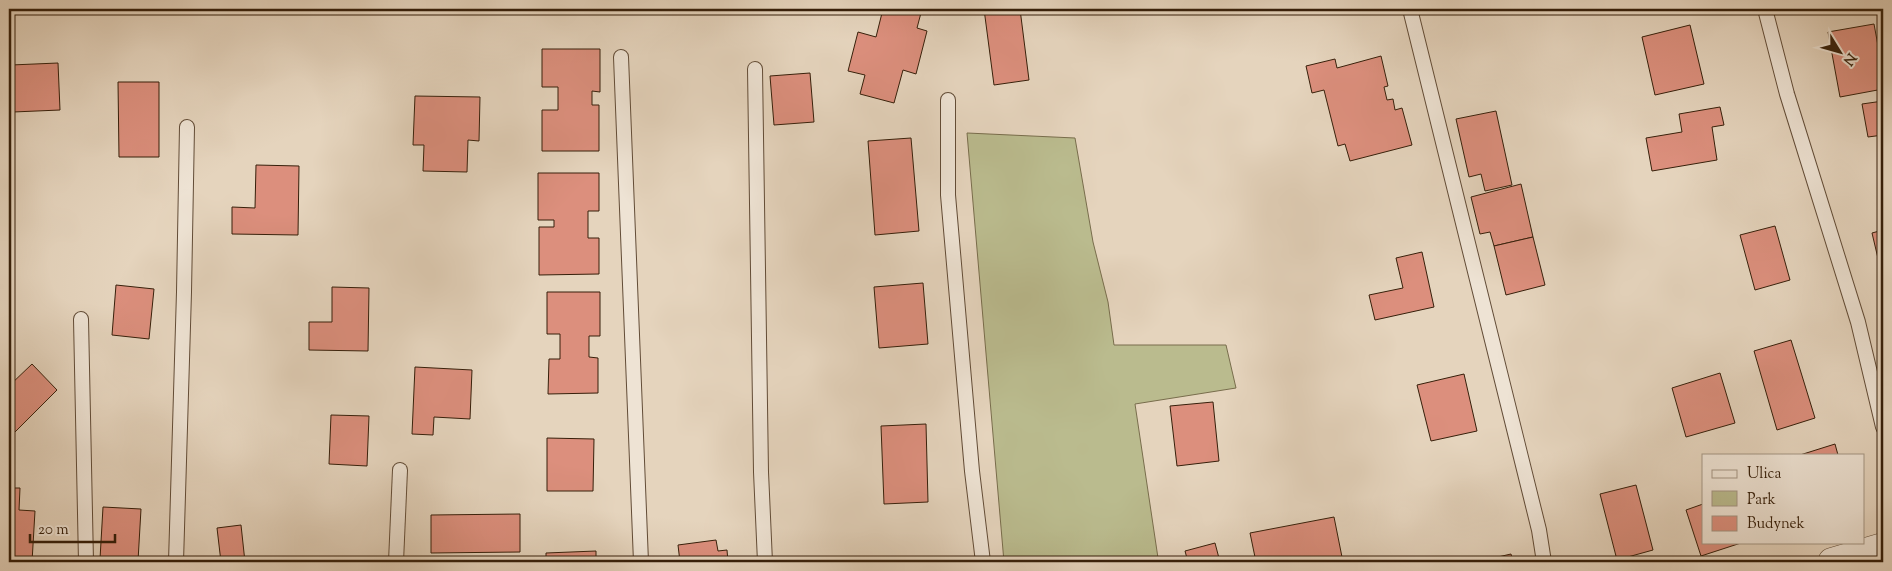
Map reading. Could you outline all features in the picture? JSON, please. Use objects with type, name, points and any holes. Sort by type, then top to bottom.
[{"type":"street","points":[[1832,562],[1883,547]]},
{"type":"lane","points":[[1410,9],[1539,530],[1544,562]]},
{"type":"lane","points":[[1765,9],[1787,94],[1858,322],[1883,428]]},
{"type":"lane","points":[[620,57],[641,562]]},
{"type":"lane","points":[[755,69],[764,562]]},
{"type":"lane","points":[[948,100],[948,195],[972,471],[983,562]]},
{"type":"lane","points":[[176,562],[187,127]]},
{"type":"lane","points":[[80,319],[86,562]]},
{"type":"lane","points":[[396,562],[400,470]]},
{"type":"green space","points":[[967,133],[1075,138],[1093,242],[1108,302],[1114,345],[1226,345],[1236,388],[1135,404],[1158,558],[1135,562],[1004,562]]},
{"type":"building","points":[[191,9],[231,9],[231,11],[191,12]]},
{"type":"building","points":[[883,9],[922,9],[917,28],[927,31],[916,74],[903,70],[894,103],[860,94],[865,75],[848,71],[858,32],[876,37]]},
{"type":"building","points":[[984,9],[1020,9],[1029,80],[994,85]]},
{"type":"building","points":[[1874,24],[1883,73],[1883,89],[1840,97],[1828,32]]},
{"type":"building","points":[[1690,25],[1704,84],[1655,95],[1642,37]]},
{"type":"building","points":[[542,49],[600,49],[600,92],[592,91],[592,105],[599,105],[599,151],[542,151],[542,110],[558,110],[558,87],[542,87]]},
{"type":"building","points":[[1381,56],[1388,86],[1384,87],[1387,100],[1393,99],[1395,110],[1402,108],[1412,145],[1350,161],[1345,144],[1338,146],[1324,90],[1312,93],[1306,66],[1335,59],[1337,68]]},
{"type":"building","points":[[58,63],[60,110],[13,112],[11,65]]},
{"type":"building","points":[[810,73],[814,122],[774,125],[770,76]]},
{"type":"building","points":[[118,82],[159,82],[159,157],[119,157]]},
{"type":"building","points":[[415,96],[480,97],[479,141],[468,140],[467,172],[423,171],[424,145],[413,145]]},
{"type":"building","points":[[1883,101],[1883,135],[1868,137],[1862,104]]},
{"type":"building","points":[[1720,107],[1724,125],[1712,127],[1717,160],[1652,171],[1646,138],[1682,132],[1679,114]]},
{"type":"building","points":[[1496,111],[1512,185],[1485,191],[1481,174],[1469,177],[1456,119]]},
{"type":"building","points":[[911,138],[919,231],[875,235],[868,141]]},
{"type":"building","points":[[256,165],[299,166],[298,235],[232,234],[232,207],[255,208]]},
{"type":"building","points":[[538,173],[599,173],[599,211],[588,211],[588,238],[599,238],[599,274],[539,275],[539,227],[554,227],[554,220],[538,220]]},
{"type":"building","points":[[1521,184],[1533,237],[1494,246],[1490,232],[1480,234],[1471,197]]},
{"type":"building","points":[[1775,226],[1790,280],[1755,290],[1740,235]]},
{"type":"building","points":[[1883,230],[1883,271],[1881,271],[1872,233]]},
{"type":"building","points":[[1533,237],[1545,285],[1506,295],[1494,246]]},
{"type":"building","points":[[1422,252],[1434,307],[1375,320],[1369,295],[1403,288],[1396,258]]},
{"type":"building","points":[[923,283],[928,344],[879,348],[874,287]]},
{"type":"building","points":[[116,285],[154,289],[149,339],[112,335]]},
{"type":"building","points":[[332,287],[369,288],[368,351],[309,350],[309,322],[332,322]]},
{"type":"building","points":[[547,292],[600,292],[600,336],[589,336],[589,357],[598,358],[598,393],[548,394],[549,359],[560,359],[560,334],[547,334]]},
{"type":"building","points":[[1791,340],[1815,418],[1777,430],[1754,351]]},
{"type":"building","points":[[32,364],[57,390],[14,433],[9,428],[9,386]]},
{"type":"building","points":[[415,367],[472,370],[470,419],[434,417],[433,435],[412,434]]},
{"type":"building","points":[[1720,373],[1735,423],[1686,437],[1672,388]]},
{"type":"building","points":[[1464,374],[1477,431],[1431,441],[1417,385]]},
{"type":"building","points":[[1213,402],[1219,461],[1177,466],[1170,406]]},
{"type":"building","points":[[331,415],[369,416],[367,466],[329,464]]},
{"type":"building","points":[[926,424],[928,502],[884,504],[881,426]]},
{"type":"building","points":[[547,438],[594,439],[593,491],[547,491]]},
{"type":"building","points":[[1835,444],[1838,454],[1803,454]]},
{"type":"building","points":[[1636,485],[1653,550],[1617,560],[1600,494]]},
{"type":"building","points":[[9,488],[20,488],[19,510],[35,511],[32,562],[9,562]]},
{"type":"building","points":[[1702,504],[1702,544],[1738,544],[1701,556],[1686,510]]},
{"type":"building","points":[[103,507],[141,509],[138,561],[100,559]]},
{"type":"building","points":[[520,514],[520,552],[431,553],[431,515]]},
{"type":"building","points":[[1334,517],[1343,562],[1256,562],[1250,533]]},
{"type":"building","points":[[241,525],[245,562],[221,562],[217,528]]},
{"type":"building","points":[[716,540],[718,551],[727,550],[728,562],[680,562],[678,545]]},
{"type":"building","points":[[1215,543],[1220,562],[1188,562],[1185,551]]},
{"type":"building","points":[[596,551],[596,562],[546,562],[546,553]]},
{"type":"building","points":[[1511,554],[1513,562],[1476,562]]}]
